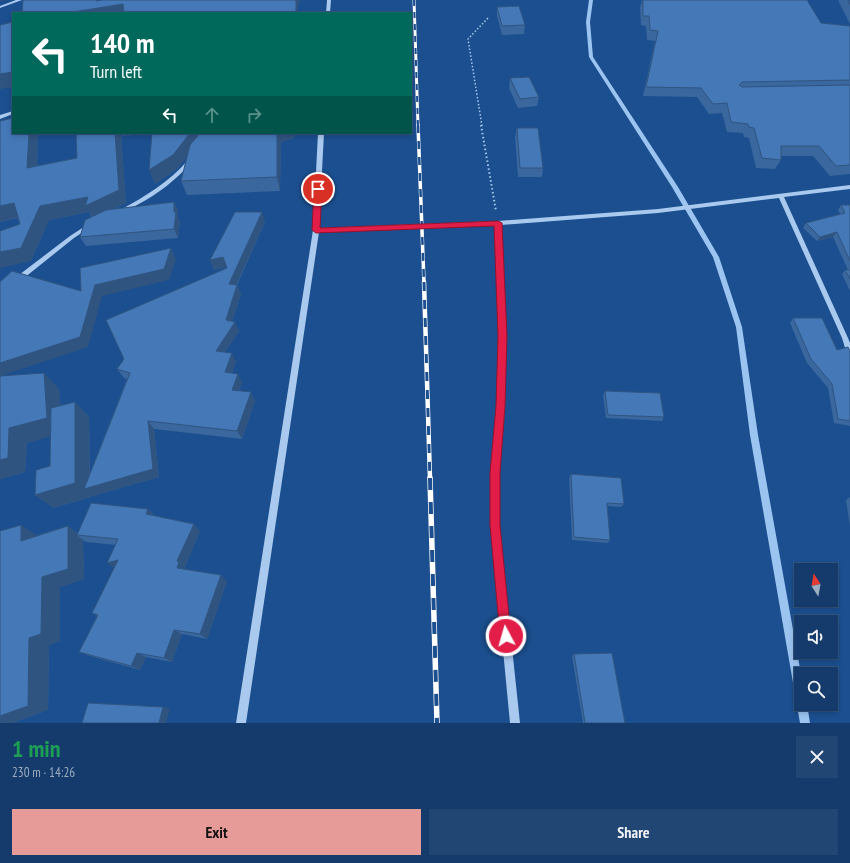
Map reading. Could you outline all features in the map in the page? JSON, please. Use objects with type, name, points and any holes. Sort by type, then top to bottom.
[{"type":"street","points":[[0,7],[20,0]]},
{"type":"street","points":[[328,12],[329,0]]},
{"type":"street","points":[[0,117],[12,112]]},
{"type":"street","points":[[241,723],[316,230],[321,134]]},
{"type":"street","points":[[116,213],[163,188],[179,174],[192,158]]},
{"type":"street","points":[[316,230],[498,223],[658,211],[708,206],[850,187]]},
{"type":"street","points":[[781,196],[845,338],[850,354]]},
{"type":"street","points":[[12,284],[72,237],[98,221]]},
{"type":"street","points":[[498,223],[503,336],[495,473],[495,525],[515,723]]},
{"type":"path","points":[[488,18],[468,39],[498,223]]},
{"type":"building","points":[[23,0],[296,0],[296,12],[124,12],[123,4],[73,12],[22,12]]},
{"type":"building","points":[[643,0],[807,0],[821,23],[850,26],[850,80],[742,82],[739,85],[742,87],[850,85],[850,165],[836,166],[819,146],[781,146],[781,160],[762,158],[754,128],[749,127],[748,124],[731,122],[727,103],[713,104],[701,88],[646,87],[658,31],[650,30],[649,16],[643,16]]},
{"type":"building","points":[[519,6],[525,25],[502,26],[497,7]]},
{"type":"building","points":[[12,22],[12,72],[0,74],[0,25]]},
{"type":"building","points":[[529,77],[539,97],[520,99],[510,78]]},
{"type":"building","points":[[12,118],[12,134],[29,134],[27,168],[77,158],[76,134],[115,134],[119,190],[85,206],[88,197],[40,206],[21,248],[0,252],[0,231],[20,224],[14,203],[0,206],[0,121]]},
{"type":"building","points":[[517,128],[538,128],[543,168],[520,168]]},
{"type":"building","points":[[152,134],[189,134],[173,155],[149,170]]},
{"type":"building","points":[[199,134],[277,134],[277,177],[181,181],[190,145]]},
{"type":"building","points":[[174,202],[174,212],[176,212],[174,229],[80,237],[85,220],[106,210]]},
{"type":"building","points":[[841,205],[850,205],[850,261],[837,232],[820,237],[806,223],[845,213]]},
{"type":"building","points":[[235,212],[262,212],[229,284],[237,285],[226,320],[235,322],[216,351],[232,353],[225,372],[238,374],[232,390],[251,392],[237,431],[148,421],[153,469],[84,489],[130,373],[117,369],[124,359],[106,320],[227,268],[223,257],[210,260]]},
{"type":"building","points":[[171,248],[164,269],[95,285],[80,337],[0,363],[0,282],[12,271],[81,291],[80,268]]},
{"type":"building","points":[[845,270],[850,270],[850,279]]},
{"type":"building","points":[[793,318],[822,318],[837,350],[848,347],[850,351],[850,421],[838,419],[832,384],[811,359]]},
{"type":"building","points":[[44,373],[47,418],[9,428],[8,458],[0,460],[0,376]]},
{"type":"building","points":[[605,391],[660,393],[664,417],[608,415]]},
{"type":"building","points":[[75,402],[75,483],[35,495],[36,470],[50,466],[51,408]]},
{"type":"building","points":[[571,474],[621,478],[624,504],[607,503],[610,540],[574,537]]},
{"type":"building","points":[[91,503],[148,509],[146,514],[194,524],[177,561],[179,562],[177,568],[221,575],[200,634],[174,630],[164,658],[137,653],[131,666],[79,652],[98,615],[92,613],[118,560],[107,563],[118,539],[77,535]]},
{"type":"building","points":[[21,525],[21,541],[68,526],[68,569],[42,577],[41,634],[29,638],[28,706],[0,716],[0,531]]},
{"type":"building","points":[[612,653],[625,723],[585,723],[574,654]]},
{"type":"building","points":[[88,703],[163,707],[159,723],[82,723]]},
{"type":"waterway","points":[[591,0],[588,22],[591,57],[675,187],[716,257],[739,327],[754,435],[795,667]]},
{"type":"waterway","points":[[803,711],[805,723]]},
{"type":"railway","points":[[414,0],[418,126]]},
{"type":"railway","points":[[418,125],[424,283]]},
{"type":"railway","points":[[424,282],[430,479]]},
{"type":"railway","points":[[430,478],[437,723]]},
{"type":"route","points":[[318,189],[316,230],[498,223],[503,336],[495,473],[495,525],[506,636]]}]
